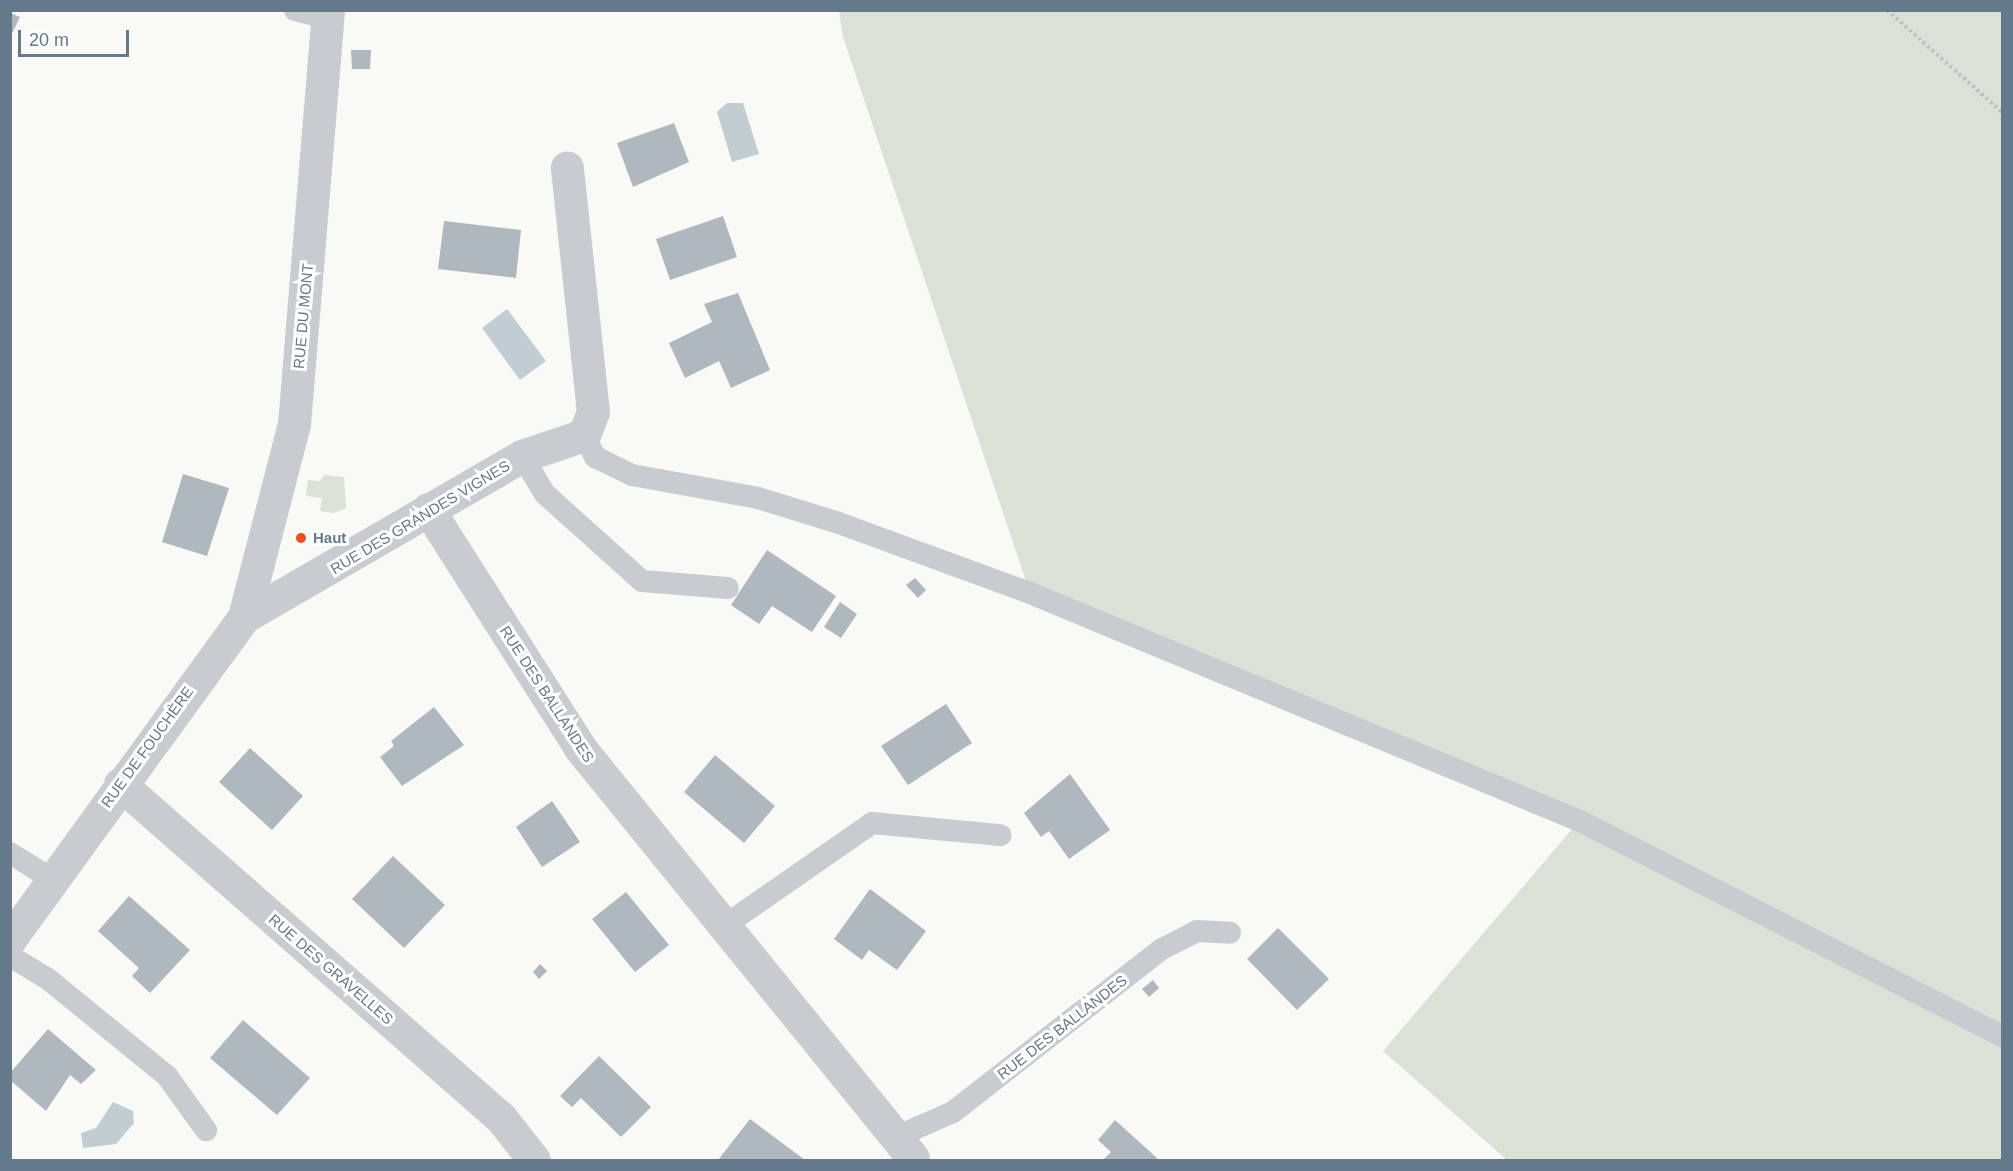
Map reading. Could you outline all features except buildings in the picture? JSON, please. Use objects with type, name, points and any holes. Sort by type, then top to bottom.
[{"type":"street","name":"RUE DU MONT","points":[[244,617],[294,424],[327,14]]},
{"type":"street","points":[[567,167],[592,412],[584,435]]},
{"type":"street","name":"RUE DES GRANDES VIGNES","points":[[244,617],[522,456],[584,435]]},
{"type":"street","name":"RUE DES BALLANDES","points":[[428,509],[580,748],[904,1148]]},
{"type":"street","name":"RUE DE FOUCHÈRE","points":[[10,939],[50,878],[244,617]]},
{"type":"street","name":"RUE DES GRAVELLES","points":[[120,784],[501,1118],[534,1161]]},
{"type":"lane","points":[[295,10],[327,14]]},
{"type":"lane","points":[[584,435],[595,457],[632,475],[758,498],[869,534],[1029,593],[1580,821],[2002,1036]]},
{"type":"lane","points":[[522,456],[544,494],[642,581],[728,588]]},
{"type":"lane","points":[[724,926],[872,823],[1000,835]]},
{"type":"lane","points":[[10,853],[50,878]]},
{"type":"lane","name":"RUE DES BALLANDES","points":[[904,1148],[1162,949],[1197,931],[1230,933]]},
{"type":"lane","points":[[10,956],[48,979],[167,1076],[206,1130]]},
{"type":"path","points":[[1887,10],[2002,112]]},
{"type":"shaded area","points":[[839,11],[2002,11],[2002,1160],[1507,1160],[1383,1051],[1579,821],[1030,593],[843,37]]},
{"type":"shaded area","points":[[727,103],[743,103],[759,154],[732,162],[717,112]]},
{"type":"shaded area","points":[[507,309],[546,361],[520,380],[482,328]]},
{"type":"shaded area","points":[[324,475],[344,477],[346,508],[334,513],[320,511],[322,498],[306,496],[308,480],[320,481]]},
{"type":"shaded area","points":[[113,1102],[133,1111],[134,1123],[116,1144],[83,1148],[81,1133],[96,1128]]},
{"type":"place","name":"Haut","points":[[301,538]]}]
